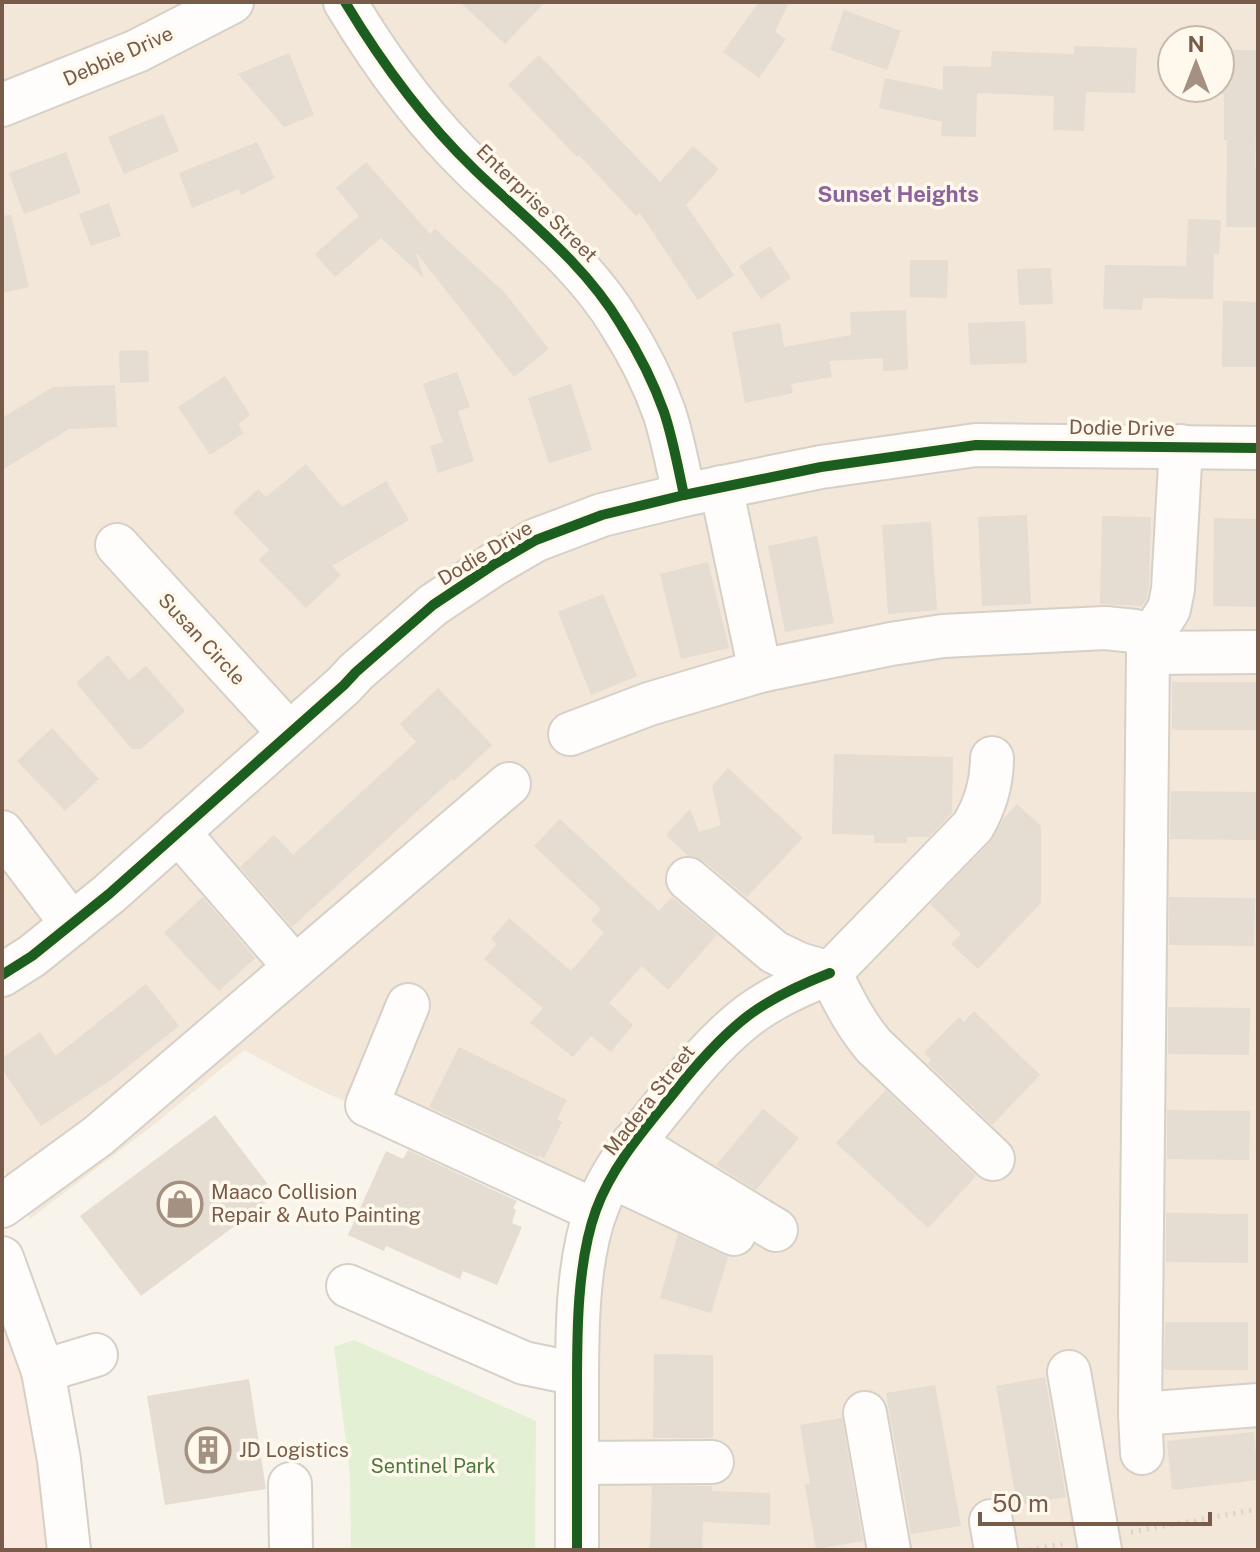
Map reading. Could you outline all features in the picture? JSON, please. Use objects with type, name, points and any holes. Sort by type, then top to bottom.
[{"type":"street","name":"Debbie Drive","points":[[2,105],[137,51],[232,2]]},
{"type":"street","name":"Enterprise Street","points":[[345,2],[370,44],[426,117],[475,170],[584,273],[620,323],[650,376],[703,491],[760,671]]},
{"type":"street","name":"Dodie Drive","points":[[2,975],[32,956],[109,894],[433,605],[536,540],[602,515],[703,491],[821,467],[976,445],[1258,448]]},
{"type":"street","points":[[1181,446],[1173,589],[1169,609],[1156,627],[1149,647],[1141,1433],[1258,1405]]},
{"type":"street","name":"Susan Circle","points":[[117,545],[289,733]]},
{"type":"street","points":[[570,734],[649,704],[760,671],[943,636],[1105,628],[1135,631],[1149,647],[1258,652]]},
{"type":"street","points":[[830,973],[973,826],[988,792],[992,758]]},
{"type":"street","points":[[2,1206],[98,1136],[509,784]]},
{"type":"street","points":[[2,832],[72,924]]},
{"type":"street","points":[[178,832],[295,967]]},
{"type":"street","points":[[688,879],[774,952],[799,964],[830,973],[848,1010],[874,1046],[993,1159]]},
{"type":"street","name":"Madera Street","points":[[577,1550],[579,1309],[585,1257],[614,1177],[681,1084],[726,1035],[750,1014],[773,1000],[830,973]]},
{"type":"street","points":[[408,1005],[367,1105],[614,1177],[776,1230]]},
{"type":"street","points":[[614,1177],[734,1234]]},
{"type":"street","points":[[2,1258],[43,1371],[59,1460],[69,1550]]},
{"type":"street","points":[[348,1286],[524,1363],[577,1374]]},
{"type":"street","points":[[43,1371],[96,1355]]},
{"type":"street","points":[[1069,1372],[1099,1544]]},
{"type":"street","points":[[865,1413],[889,1550]]},
{"type":"street","points":[[577,1463],[712,1462]]},
{"type":"street","points":[[286,1543],[290,1484]]},
{"type":"path","points":[[1028,1550],[1099,1544],[1258,1509]]},
{"type":"shaded area","points":[[2,2],[1258,2],[1258,1550],[580,1550],[603,1218],[309,1085],[244,1050],[156,1123],[30,1219],[2,1167]]},
{"type":"shaded area","points":[[2,1264],[67,1550],[2,1550]]},
{"type":"green space","name":"Sentinel Park","points":[[354,1340],[536,1421],[535,1550],[351,1550],[350,1474],[334,1347]]},
{"type":"building","points":[[460,2],[545,2],[505,44]]},
{"type":"building","points":[[759,2],[789,2],[775,32],[786,39],[759,78],[723,52]]},
{"type":"building","points":[[844,10],[901,31],[887,70],[830,50]]},
{"type":"building","points":[[1074,46],[1137,48],[1135,93],[1086,92],[1084,131],[1053,130],[1054,96],[977,93],[976,137],[941,136],[942,122],[879,108],[885,78],[943,90],[943,66],[991,67],[992,51],[1074,54]]},
{"type":"building","points":[[1236,50],[1258,50],[1255,168],[1258,168],[1258,227],[1226,227],[1227,140],[1224,140],[1224,104],[1236,104]]},
{"type":"building","points":[[289,53],[314,115],[284,127],[238,74]]},
{"type":"building","points":[[539,55],[660,182],[693,146],[719,169],[686,205],[734,275],[698,300],[640,213],[636,216],[508,85]]},
{"type":"building","points":[[163,114],[179,151],[124,174],[108,137]]},
{"type":"building","points":[[257,142],[275,178],[241,195],[239,189],[192,208],[179,173]]},
{"type":"building","points":[[66,152],[81,193],[24,214],[9,173]]},
{"type":"building","points":[[366,162],[430,234],[435,229],[504,292],[549,349],[514,377],[415,251],[424,278],[381,238],[335,277],[315,254],[359,216],[336,188]]},
{"type":"building","points":[[109,203],[121,236],[91,246],[79,214]]},
{"type":"building","points":[[11,215],[29,287],[2,293],[2,216]]},
{"type":"building","points":[[1188,219],[1221,220],[1219,254],[1214,254],[1213,299],[1143,298],[1142,310],[1103,309],[1105,265],[1186,266]]},
{"type":"building","points":[[770,246],[791,278],[761,299],[739,266]]},
{"type":"building","points":[[910,260],[948,260],[947,298],[910,297]]},
{"type":"building","points":[[1051,268],[1053,304],[1019,305],[1017,269]]},
{"type":"building","points":[[1223,301],[1258,302],[1258,367],[1222,367]]},
{"type":"building","points":[[906,310],[908,370],[883,371],[883,358],[829,361],[832,377],[791,384],[793,393],[745,403],[732,332],[780,323],[784,347],[851,335],[850,312]]},
{"type":"building","points":[[1025,321],[1027,363],[970,365],[968,323]]},
{"type":"building","points":[[148,350],[149,382],[120,383],[119,351]]},
{"type":"building","points":[[457,372],[470,407],[458,411],[474,461],[438,473],[430,446],[443,442],[423,384]]},
{"type":"building","points":[[225,376],[250,415],[238,424],[244,433],[210,455],[178,407]]},
{"type":"building","points":[[571,384],[592,450],[549,463],[528,398]]},
{"type":"building","points":[[115,385],[117,427],[69,429],[2,470],[2,418],[53,387]]},
{"type":"building","points":[[306,464],[342,507],[386,481],[409,520],[332,566],[341,575],[306,608],[259,560],[269,550],[233,512],[258,489],[266,497]]},
{"type":"building","points":[[1027,515],[1031,604],[982,606],[978,517]]},
{"type":"building","points":[[1102,516],[1151,517],[1149,586],[1142,606],[1100,604]]},
{"type":"building","points":[[1214,518],[1258,519],[1258,607],[1213,606]]},
{"type":"building","points":[[931,522],[937,610],[888,614],[882,525]]},
{"type":"building","points":[[817,536],[834,623],[785,632],[768,546]]},
{"type":"building","points":[[708,562],[729,648],[681,659],[660,574]]},
{"type":"building","points":[[603,594],[637,676],[591,695],[558,612]]},
{"type":"building","points":[[108,655],[129,680],[146,666],[185,711],[141,749],[132,749],[76,683]]},
{"type":"building","points":[[1172,682],[1258,682],[1258,730],[1172,730]]},
{"type":"building","points":[[438,688],[492,745],[292,927],[240,867],[274,835],[293,855],[416,742],[400,724]]},
{"type":"building","points":[[52,728],[99,779],[65,811],[17,761]]},
{"type":"building","points":[[834,754],[953,757],[952,813],[929,837],[907,837],[907,843],[874,843],[874,835],[832,834]]},
{"type":"building","points":[[728,768],[803,838],[747,897],[704,861],[688,856],[666,835],[690,809],[699,832],[721,825],[712,786]]},
{"type":"building","points":[[1171,791],[1257,792],[1256,840],[1170,839]]},
{"type":"building","points":[[1017,804],[1041,826],[1041,903],[978,969],[951,944],[961,934],[930,904],[990,842],[1004,818]]},
{"type":"building","points":[[560,819],[659,911],[672,897],[717,935],[668,990],[642,966],[609,1003],[633,1025],[611,1052],[591,1036],[573,1057],[530,1023],[543,1008],[484,959],[497,944],[491,939],[509,918],[571,971],[604,933],[591,920],[601,909],[534,846]]},
{"type":"building","points":[[203,897],[255,958],[219,991],[164,933]]},
{"type":"building","points":[[1169,897],[1255,898],[1254,946],[1169,945]]},
{"type":"building","points":[[146,984],[179,1026],[112,1079],[41,1126],[2,1069],[2,1058],[40,1032],[56,1056]]},
{"type":"building","points":[[1168,1007],[1250,1008],[1249,1055],[1168,1054]]},
{"type":"building","points":[[974,1011],[1040,1075],[992,1125],[928,1064],[931,1060],[924,1053],[959,1017],[964,1022]]},
{"type":"building","points":[[459,1047],[567,1100],[557,1119],[562,1122],[544,1158],[429,1107]]},
{"type":"building","points":[[886,1090],[976,1176],[928,1228],[836,1143]]},
{"type":"building","points":[[763,1109],[799,1138],[756,1190],[716,1165]]},
{"type":"building","points":[[1167,1110],[1250,1111],[1249,1160],[1167,1159]]},
{"type":"building","points":[[215,1115],[276,1195],[141,1296],[80,1216]]},
{"type":"building","points":[[408,1150],[517,1201],[512,1223],[522,1227],[497,1285],[463,1271],[460,1279],[386,1246],[384,1251],[348,1235],[386,1151],[403,1159]]},
{"type":"building","points":[[1166,1213],[1248,1214],[1248,1263],[1166,1262]]},
{"type":"building","points":[[678,1234],[728,1257],[711,1313],[660,1298]]},
{"type":"building","points":[[1165,1322],[1248,1322],[1248,1370],[1164,1370]]},
{"type":"building","points":[[654,1354],[713,1355],[713,1438],[653,1438]]},
{"type":"building","points":[[1045,1377],[1066,1497],[1017,1505],[996,1386]]},
{"type":"building","name":"JD Logistics","points":[[249,1379],[266,1489],[165,1505],[147,1396]]},
{"type":"building","points":[[935,1385],[961,1526],[911,1534],[886,1393]]},
{"type":"building","points":[[842,1418],[863,1541],[816,1549],[805,1485],[810,1484],[800,1425]]},
{"type":"building","points":[[1254,1432],[1258,1480],[1172,1490],[1167,1441]]},
{"type":"building","points":[[652,1486],[712,1486],[712,1491],[770,1493],[770,1525],[703,1522],[702,1550],[650,1550]]},
{"type":"cycle path","points":[[345,2],[373,47],[438,132],[572,262],[606,303],[639,356],[660,400],[684,495]]},
{"type":"cycle path","points":[[2,975],[32,956],[109,894],[433,605],[536,540],[602,515],[684,495],[821,467],[976,445],[1258,448]]},
{"type":"cycle path","points":[[577,1550],[579,1303],[589,1231],[603,1194],[640,1135],[718,1042],[768,1002],[830,973]]},
{"type":"place","name":"Maaco Collision Repair & Auto Painting","points":[[180,1204]]},
{"type":"place","name":"JD Logistics","points":[[208,1450]]},
{"type":"district","name":"Sunset Heights","points":[[898,194]]}]
